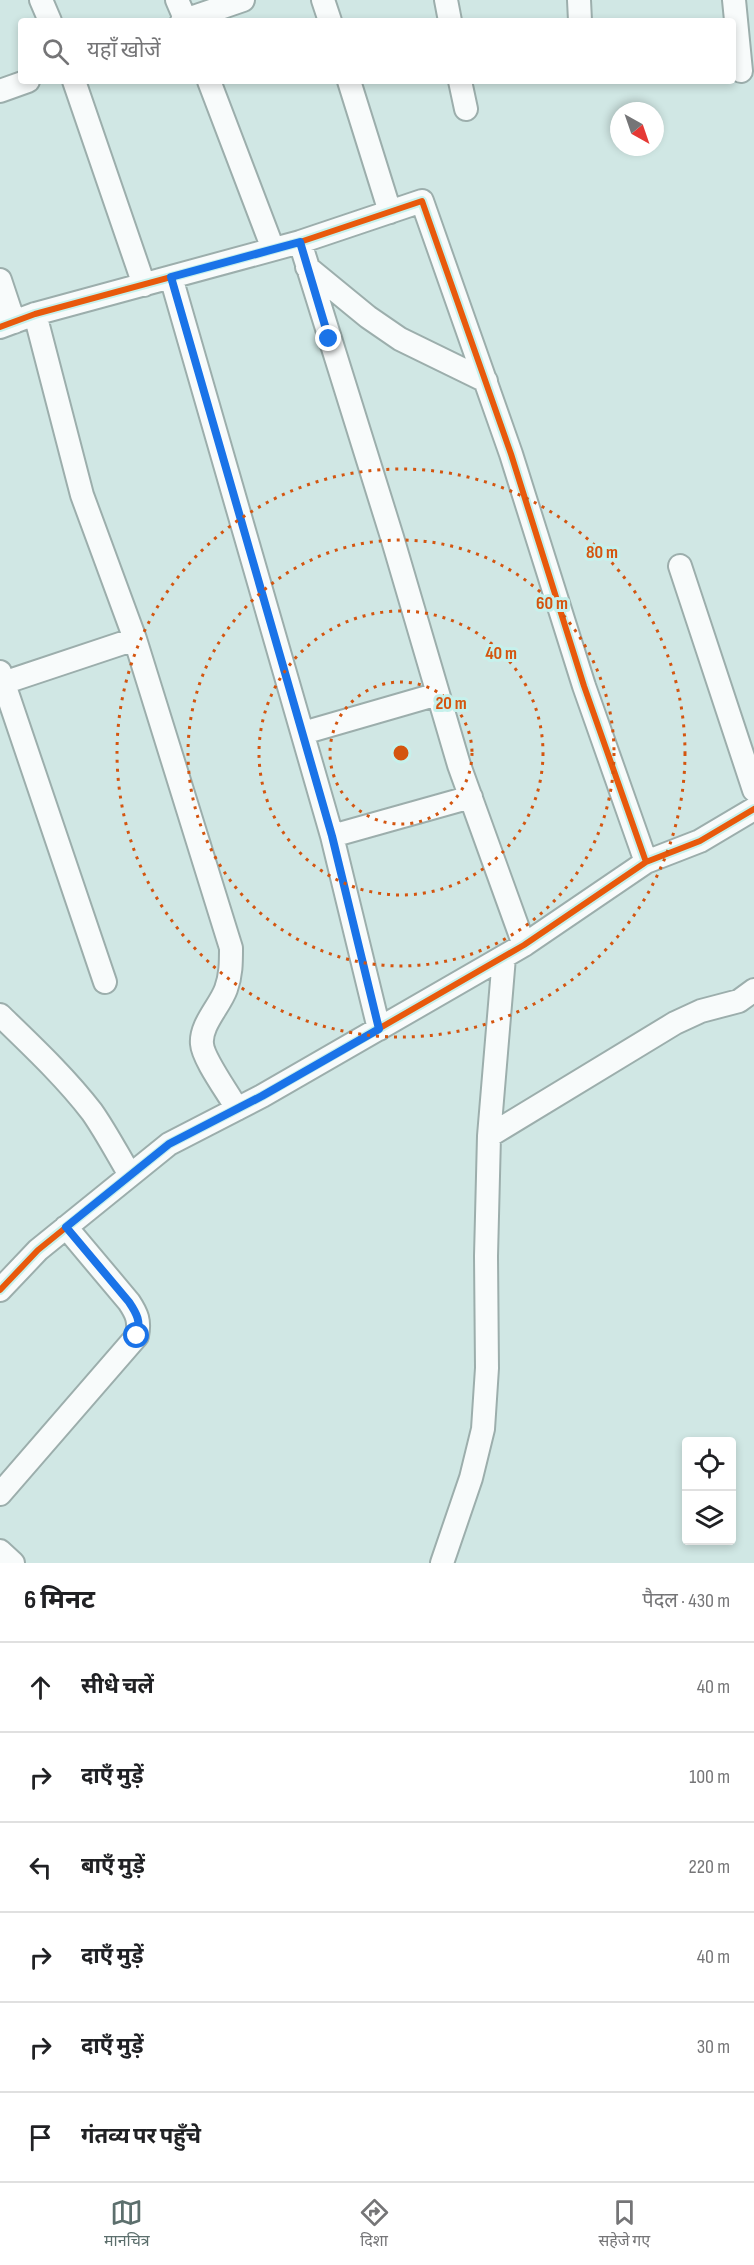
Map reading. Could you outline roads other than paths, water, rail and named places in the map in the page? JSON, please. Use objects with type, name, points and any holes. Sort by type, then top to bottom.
[{"type":"street","points":[[40,0],[49,18]]},
{"type":"street","points":[[183,15],[243,0]]},
{"type":"street","points":[[323,0],[329,18]]},
{"type":"street","points":[[446,0],[449,18]]},
{"type":"street","points":[[579,0],[580,18]]},
{"type":"street","points":[[734,0],[736,18]]},
{"type":"street","points":[[736,20],[741,71]]},
{"type":"street","points":[[0,91],[20,84]]},
{"type":"street","points":[[75,84],[144,285]]},
{"type":"street","points":[[210,84],[273,249]]},
{"type":"street","points":[[350,84],[390,212]]},
{"type":"street","points":[[461,84],[466,109]]},
{"type":"street","points":[[17,321],[300,242],[422,201],[511,453],[584,686],[646,862]]},
{"type":"street","points":[[300,242],[392,537],[438,694],[471,797],[524,945]]},
{"type":"street","points":[[307,267],[368,317],[400,339],[486,381]]},
{"type":"street","points":[[171,277],[332,836],[379,1029]]},
{"type":"street","points":[[0,280],[135,639],[231,948],[231,969],[225,991],[203,1034],[202,1044],[237,1109]]},
{"type":"street","points":[[680,566],[754,790]]},
{"type":"street","points":[[105,982],[1,680],[135,639]]},
{"type":"street","points":[[303,733],[438,694]]},
{"type":"street","points":[[332,836],[471,797]]},
{"type":"street","points":[[0,1290],[38,1250],[169,1144],[237,1109],[504,957],[646,862],[749,820]]},
{"type":"street","points":[[442,1563],[471,1478],[483,1429],[487,1368],[486,1256],[489,1136],[504,957]]},
{"type":"street","points":[[489,1136],[675,1023],[701,1011],[739,1000],[754,990]]},
{"type":"street","points":[[0,1015],[37,1050],[80,1098],[130,1175]]},
{"type":"street","points":[[0,1494],[137,1336],[140,1324],[129,1302],[66,1227]]},
{"type":"street","points":[[0,1551],[13,1563]]}]
